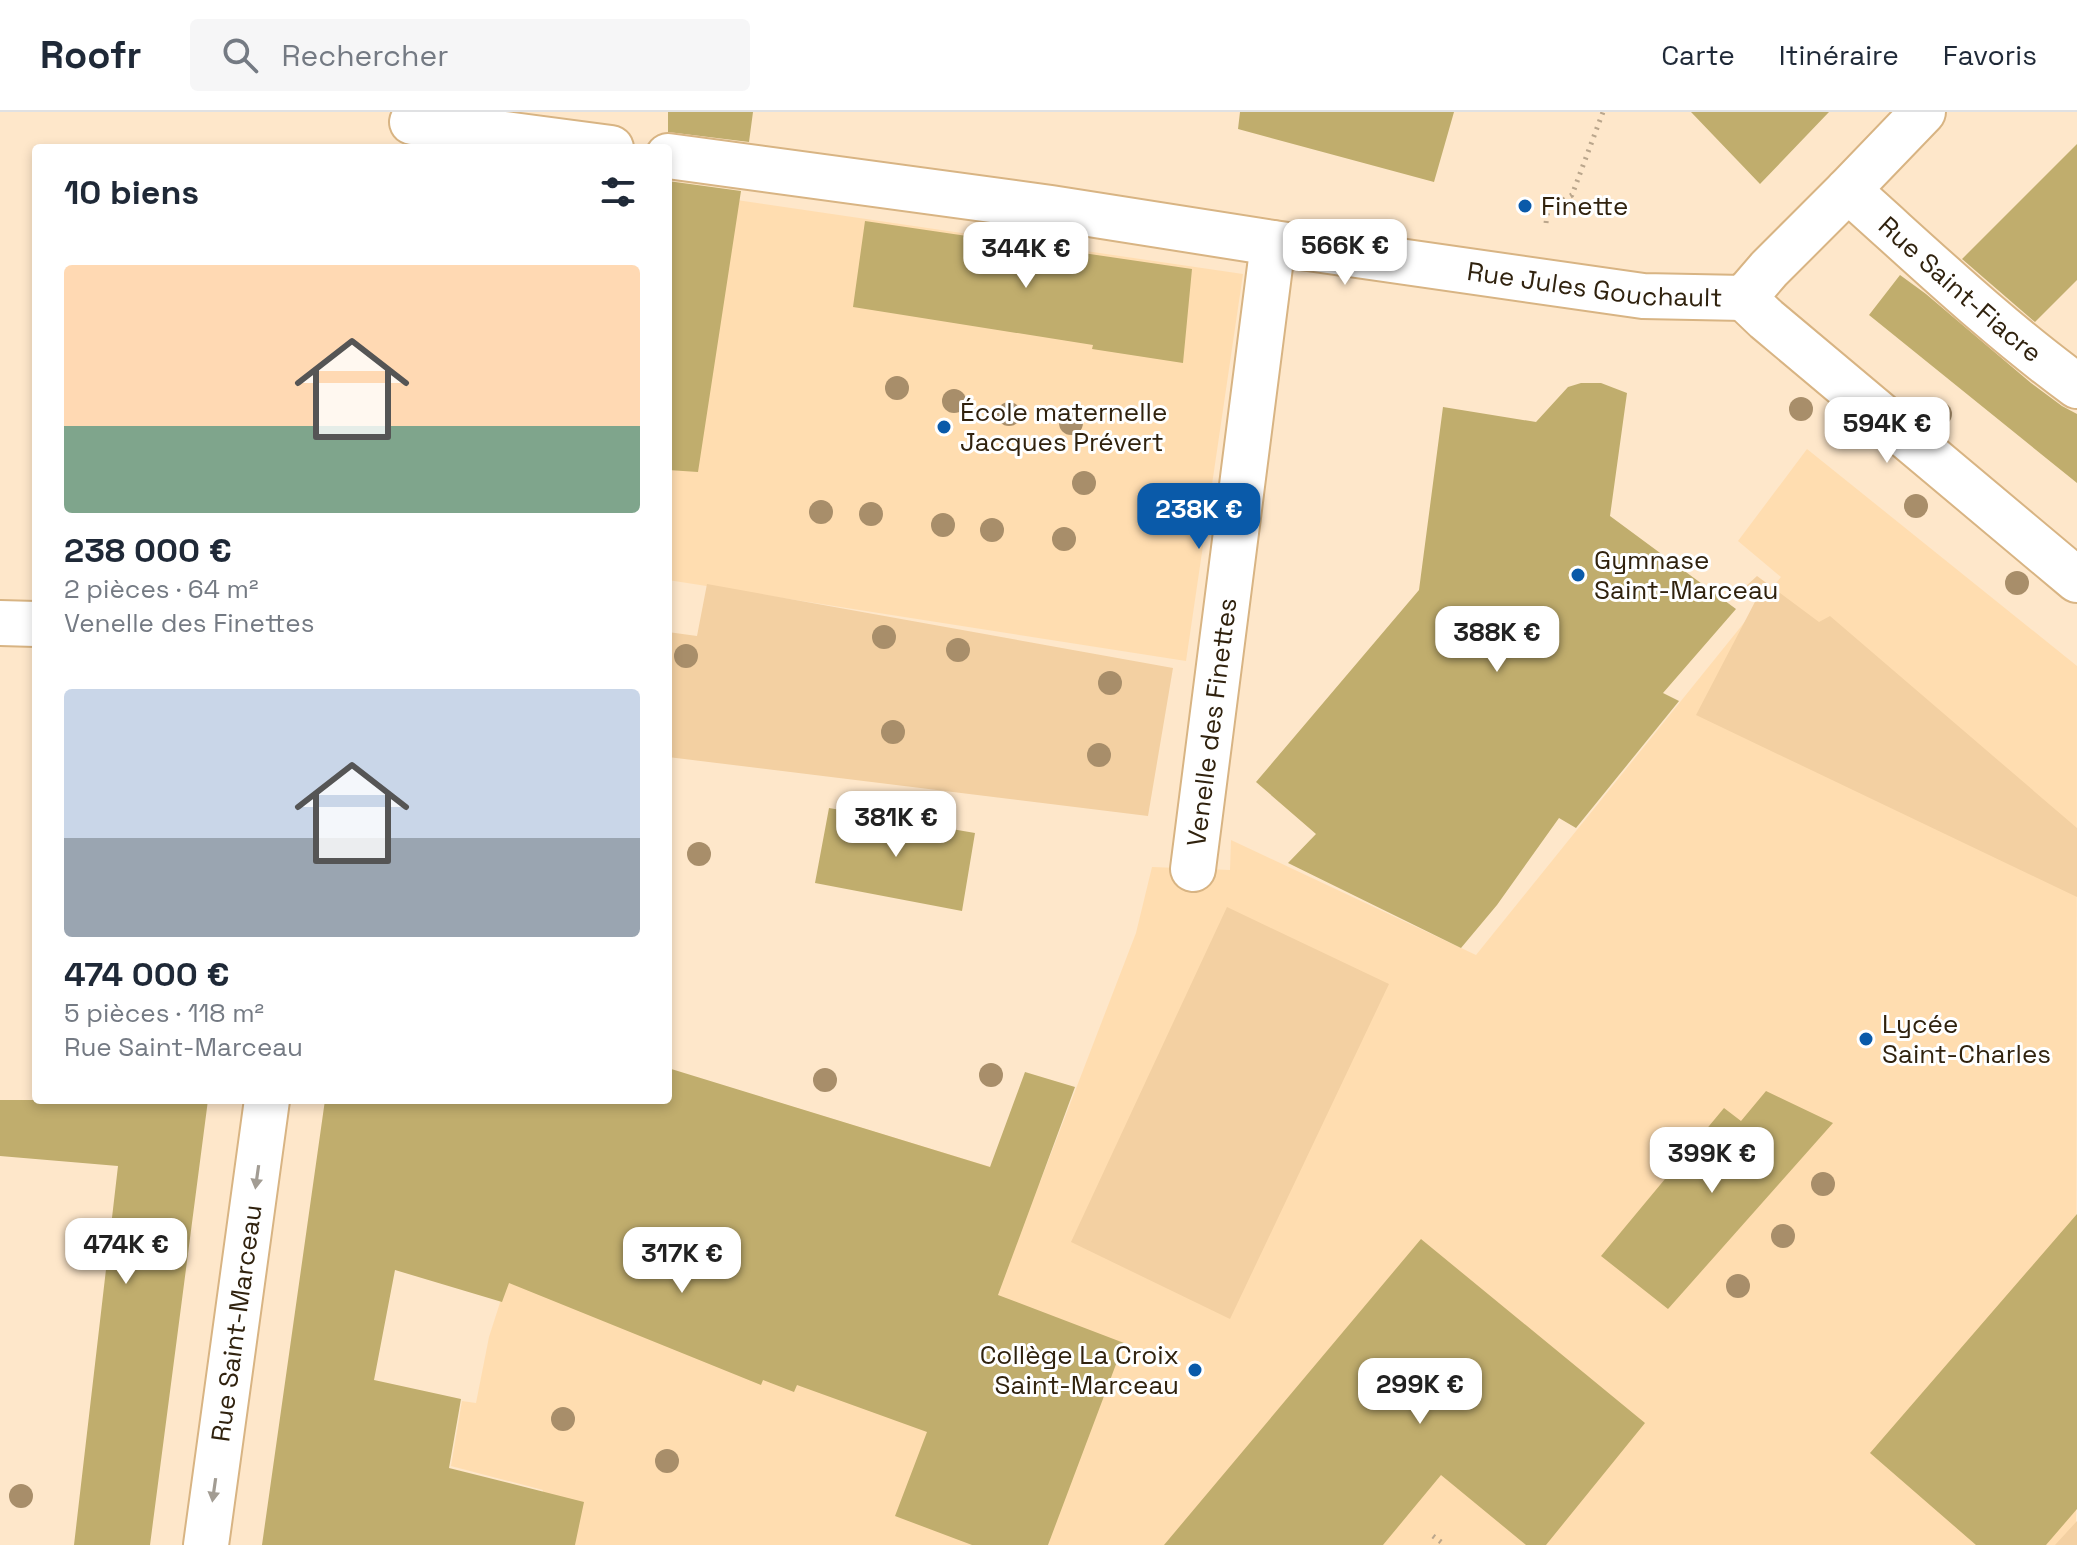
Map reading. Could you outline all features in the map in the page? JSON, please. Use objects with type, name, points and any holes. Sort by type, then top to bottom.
[{"type":"street","name":"Rue Jules Gouchault","points":[[672,157],[1051,208],[1643,296],[1744,298],[1923,112]]},
{"type":"street","points":[[411,127],[573,144]]},
{"type":"street","name":"Rue Saint-Fiacre","points":[[1848,190],[1956,286],[2077,386]]},
{"type":"street","name":"Venelle des Finettes","points":[[1193,869],[1273,243]]},
{"type":"street","points":[[1744,298],[2077,580]]},
{"type":"street","points":[[0,623],[32,624]]},
{"type":"street","name":"Rue Saint-Marceau","points":[[206,1545],[266,1104]]},
{"type":"path","points":[[1545,233],[1548,209],[1572,195],[1603,112]]},
{"type":"path","points":[[1433,1536],[1445,1545]]},
{"type":"shaded area","name":"École maternelle Jacques Prévert","points":[[672,191],[1243,274],[1186,661],[672,581]]},
{"type":"shaded area","points":[[1807,449],[2077,666],[2076,1545],[531,1545],[543,1490],[451,1466],[462,1401],[476,1403],[489,1337],[564,1104],[672,1104],[672,1070],[1040,1182],[1136,933],[1152,867],[1230,870],[1231,840],[1476,955],[1781,577],[1738,541]]},
{"type":"shaded area","points":[[1757,576],[1819,622],[1830,616],[2077,828],[2077,897],[1696,715],[1757,598],[1744,588]]},
{"type":"shaded area","points":[[707,584],[1173,668],[1148,816],[672,757],[672,633],[697,636]]},
{"type":"shaded area","points":[[1227,907],[1389,984],[1230,1319],[1071,1242]]},
{"type":"shaded area","points":[[2077,1521],[2077,1545],[2055,1545]]},
{"type":"building","points":[[668,112],[753,112],[749,142],[668,132]]},
{"type":"building","points":[[1240,112],[1454,112],[1434,182],[1238,129]]},
{"type":"building","points":[[1691,112],[1829,112],[1760,184]]},
{"type":"building","points":[[2077,144],[2077,280],[2035,322],[1962,259]]},
{"type":"building","points":[[672,182],[741,191],[698,472],[672,470]]},
{"type":"building","points":[[865,221],[1192,269],[1183,363],[1092,349],[1093,345],[853,307]]},
{"type":"building","points":[[1900,275],[2031,383],[2077,414],[2077,483],[1869,315]]},
{"type":"building","points":[[1581,383],[1601,383],[1627,393],[1610,516],[1736,609],[1663,693],[1679,701],[1576,828],[1559,818],[1497,905],[1461,948],[1288,863],[1316,834],[1256,782],[1419,590],[1443,407],[1536,422],[1568,387]]},
{"type":"building","points":[[829,808],[975,833],[962,911],[815,883]]},
{"type":"building","points":[[672,1069],[990,1167],[1025,1072],[1075,1087],[998,1295],[1124,1343],[1048,1545],[972,1545],[895,1516],[927,1432],[797,1385],[794,1392],[763,1380],[761,1385],[509,1283],[502,1302],[395,1270],[374,1380],[461,1399],[449,1468],[584,1502],[575,1545],[262,1545],[324,1104],[672,1104]]},
{"type":"building","points":[[1766,1091],[1833,1123],[1668,1309],[1601,1256],[1724,1108],[1741,1121]]},
{"type":"building","points":[[0,1100],[32,1100],[32,1104],[207,1104],[150,1545],[74,1545],[118,1166],[0,1156]]},
{"type":"building","points":[[2077,1214],[2077,1509],[2046,1545],[1976,1545],[1870,1453]]},
{"type":"building","points":[[1421,1239],[1645,1423],[1546,1545],[1526,1545],[1441,1475],[1383,1545],[1164,1545]]},
{"type":"place","name":"Finette","points":[[1525,206]]},
{"type":"place","name":"École maternelle Jacques Prévert","points":[[944,427]]},
{"type":"place","name":"Gymnase Saint-Marceau","points":[[1578,575]]},
{"type":"place","name":"Lycée Saint-Charles","points":[[1866,1039]]},
{"type":"place","name":"Collège La Croix Saint-Marceau","points":[[1195,1370]]}]
